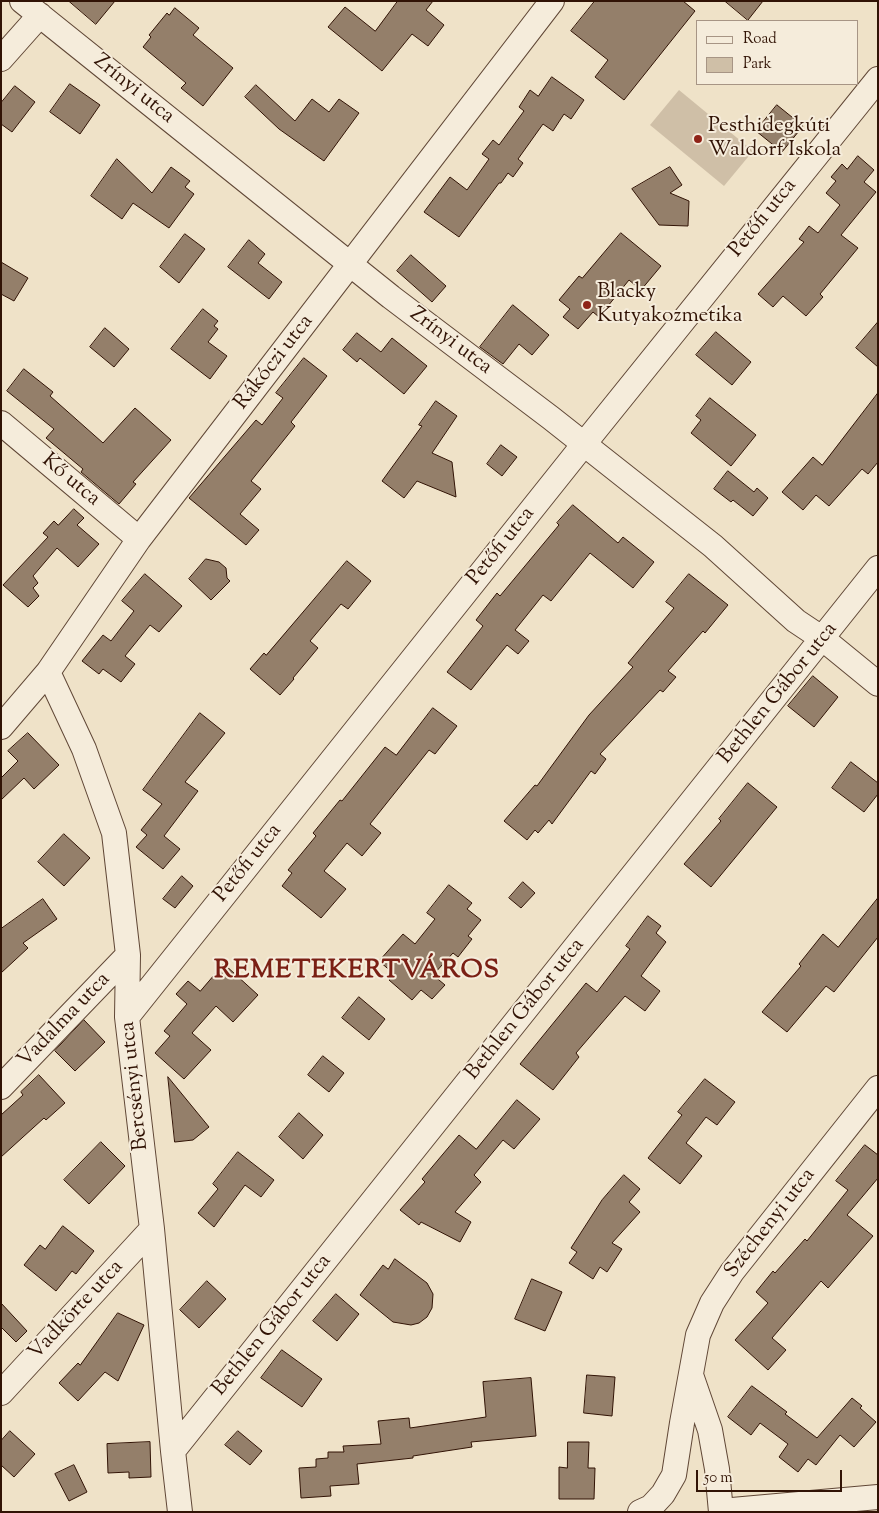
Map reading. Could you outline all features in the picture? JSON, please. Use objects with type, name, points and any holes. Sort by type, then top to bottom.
[{"type":"street","name":"Rákóczi utca","points":[[1,727],[48,672],[139,539],[552,1]]},
{"type":"street","name":"Zrínyi utca","points":[[31,8],[350,265],[584,444],[713,546],[796,620],[823,639],[878,684]]},
{"type":"street","points":[[1,59],[31,8]]},
{"type":"street","name":"Petőfi utca","points":[[127,1017],[878,79]]},
{"type":"street","name":"Kő utca","points":[[1,422],[139,539]]},
{"type":"street","name":"Bethlen Gábor utca","points":[[173,1451],[878,568]]},
{"type":"street","name":"Bercsényi utca","points":[[48,672],[84,749],[114,833],[128,955],[127,1017],[152,1229],[180,1512]]},
{"type":"street","name":"Vadalma utca","points":[[1,1087],[128,955]]},
{"type":"street","name":"Széchenyi utca","points":[[640,1512],[651,1507],[663,1494],[674,1474],[698,1335],[712,1304],[732,1272],[878,1088]]},
{"type":"street","name":"Vadkörte utca","points":[[1,1393],[152,1229]]},
{"type":"street","points":[[690,1374],[710,1430],[717,1469],[721,1511],[878,1497]]},
{"type":"street","points":[[682,1423],[691,1418],[701,1419],[710,1430]]},
{"type":"green space","points":[[679,90],[753,151],[724,186],[650,125]]},
{"type":"building","points":[[69,1],[115,1],[96,24]]},
{"type":"building","points":[[398,1],[433,1],[426,10],[444,25],[428,46],[412,34],[382,71],[328,27],[345,7],[375,31]]},
{"type":"building","points":[[595,1],[683,1],[695,11],[624,100],[595,77],[608,60],[571,31]]},
{"type":"building","points":[[725,1],[763,1],[748,20]]},
{"type":"building","points":[[175,8],[199,28],[193,35],[233,68],[203,106],[181,88],[186,83],[143,47],[151,37],[149,35],[167,13],[169,15]]},
{"type":"building","points":[[552,77],[584,100],[571,119],[564,114],[553,131],[543,124],[518,159],[523,163],[513,177],[508,173],[499,183],[459,237],[424,212],[450,177],[467,190],[489,159],[482,154],[493,140],[499,145],[524,111],[519,107],[530,90],[538,96]]},
{"type":"building","points":[[70,84],[100,105],[80,134],[50,112]]},
{"type":"building","points":[[256,85],[295,121],[312,99],[329,112],[339,99],[359,113],[324,161],[279,129],[245,97]]},
{"type":"building","points":[[15,86],[35,102],[12,132],[1,124],[1,103]]},
{"type":"building","points":[[777,105],[803,126],[782,152],[756,131]]},
{"type":"building","points":[[858,156],[874,170],[864,182],[876,192],[841,235],[858,248],[820,294],[823,297],[806,316],[783,296],[773,307],[758,294],[804,242],[799,239],[809,226],[818,233],[840,205],[826,193],[836,181],[831,177],[842,164],[847,169]]},
{"type":"building","points":[[117,159],[152,193],[171,167],[190,181],[185,187],[194,194],[169,228],[133,203],[122,219],[91,196]]},
{"type":"building","points":[[670,167],[682,185],[670,193],[689,201],[688,226],[659,225],[632,189]]},
{"type":"building","points":[[621,233],[661,266],[641,290],[629,280],[599,317],[593,312],[578,329],[563,317],[570,309],[559,300],[579,276],[582,278]]},
{"type":"building","points":[[185,234],[205,249],[179,283],[160,267]]},
{"type":"building","points":[[249,240],[265,254],[258,263],[282,282],[269,299],[228,267]]},
{"type":"building","points":[[411,255],[446,286],[432,302],[397,271]]},
{"type":"building","points":[[1,262],[28,278],[14,301],[1,294]]},
{"type":"building","points":[[513,305],[549,335],[532,355],[519,344],[503,364],[480,347]]},
{"type":"building","points":[[203,309],[218,321],[214,326],[218,329],[208,342],[227,356],[210,379],[171,349]]},
{"type":"building","points":[[878,322],[878,367],[856,348]]},
{"type":"building","points":[[105,328],[129,349],[114,367],[90,347]]},
{"type":"building","points":[[716,332],[751,362],[732,385],[696,355]]},
{"type":"building","points":[[357,333],[381,352],[392,338],[427,366],[404,394],[360,358],[357,362],[343,350]]},
{"type":"building","points":[[304,358],[327,376],[291,422],[295,426],[251,481],[261,489],[240,514],[259,530],[246,545],[189,498],[256,420],[262,425],[283,398],[276,393]]},
{"type":"building","points":[[24,369],[53,392],[50,396],[103,443],[135,408],[171,440],[133,482],[136,484],[119,504],[81,472],[83,469],[46,438],[54,429],[7,391]]},
{"type":"building","points":[[878,393],[878,462],[868,474],[862,469],[829,506],[816,495],[803,510],[782,492],[813,457],[822,465]]},
{"type":"building","points":[[710,398],[756,435],[731,466],[691,433],[701,420],[696,416]]},
{"type":"building","points":[[436,401],[457,416],[432,453],[452,462],[456,497],[417,481],[404,498],[382,481],[422,426],[419,425]]},
{"type":"building","points":[[501,445],[517,457],[502,476],[487,464]]},
{"type":"building","points":[[728,471],[754,492],[757,488],[768,498],[753,516],[733,500],[731,502],[714,489]]},
{"type":"building","points":[[573,505],[618,543],[623,537],[654,562],[633,588],[590,553],[551,601],[543,595],[515,630],[529,641],[518,654],[507,645],[471,690],[447,672],[483,626],[476,620],[497,593],[500,596],[559,525],[557,523]]},
{"type":"building","points":[[74,509],[84,518],[77,525],[99,544],[78,567],[57,548],[33,576],[38,583],[33,588],[39,596],[28,607],[3,585],[48,537],[43,533],[54,521],[58,525]]},
{"type":"building","points":[[206,559],[219,562],[226,568],[227,578],[230,581],[211,600],[189,579]]},
{"type":"building","points":[[347,561],[371,581],[348,609],[341,604],[310,641],[318,648],[280,695],[250,669],[264,653],[266,655]]},
{"type":"building","points":[[145,574],[182,606],[159,632],[150,625],[125,656],[135,664],[121,682],[103,669],[99,674],[82,661],[103,635],[111,641],[134,611],[122,601]]},
{"type":"building","points":[[689,574],[728,605],[705,633],[703,631],[668,671],[676,677],[663,692],[660,690],[600,754],[606,759],[595,774],[591,771],[552,824],[549,820],[538,833],[535,830],[527,840],[504,821],[535,785],[537,786],[589,715],[633,667],[628,663],[674,608],[666,602]]},
{"type":"building","points":[[813,676],[838,697],[814,727],[788,706]]},
{"type":"building","points":[[433,708],[457,726],[435,754],[429,750],[370,824],[381,833],[362,856],[347,843],[324,871],[346,889],[321,918],[282,886],[292,873],[288,870],[316,836],[313,833],[340,800],[342,801],[385,747],[396,755]]},
{"type":"building","points":[[200,713],[225,733],[185,782],[198,791],[164,836],[180,849],[163,869],[136,847],[147,835],[141,830],[162,804],[143,790]]},
{"type":"building","points":[[28,733],[59,765],[34,789],[24,778],[1,800],[1,778],[18,761],[8,751]]},
{"type":"building","points":[[851,762],[878,783],[878,794],[864,812],[832,788]]},
{"type":"building","points":[[748,783],[777,807],[711,887],[684,864],[721,821],[719,819]]},
{"type":"building","points":[[64,834],[90,858],[64,886],[38,862]]},
{"type":"building","points":[[182,876],[193,886],[175,908],[163,899]]},
{"type":"building","points":[[523,882],[535,893],[521,908],[509,898]]},
{"type":"building","points":[[449,885],[472,903],[467,909],[481,920],[468,936],[472,939],[458,957],[453,953],[433,975],[445,985],[432,999],[421,990],[412,1000],[389,980],[394,974],[379,961],[403,934],[415,944],[435,919],[427,913]]},
{"type":"building","points":[[878,898],[878,937],[834,992],[826,986],[787,1032],[762,1012],[801,966],[799,964],[823,934],[838,947]]},
{"type":"building","points":[[43,899],[57,919],[23,943],[28,948],[1,973],[1,929]]},
{"type":"building","points":[[648,916],[661,926],[656,933],[666,942],[641,976],[660,991],[645,1011],[625,996],[576,1053],[579,1057],[553,1090],[520,1064],[586,983],[597,992],[630,949],[626,946]]},
{"type":"building","points":[[224,964],[258,995],[233,1022],[216,1006],[192,1033],[211,1050],[184,1079],[155,1053],[170,1036],[164,1031],[187,1004],[176,994],[188,981],[200,991]]},
{"type":"building","points":[[359,997],[385,1019],[369,1040],[342,1018]]},
{"type":"building","points":[[84,1020],[105,1042],[75,1071],[55,1051]]},
{"type":"building","points":[[323,1056],[344,1073],[329,1092],[308,1075]]},
{"type":"building","points":[[39,1075],[65,1103],[46,1120],[44,1118],[1,1157],[1,1115],[23,1095],[21,1092]]},
{"type":"building","points":[[168,1077],[209,1127],[193,1140],[175,1142]]},
{"type":"building","points":[[705,1079],[735,1102],[717,1125],[706,1117],[686,1143],[702,1156],[680,1184],[648,1158],[682,1115],[678,1112]]},
{"type":"building","points":[[517,1100],[540,1119],[514,1149],[503,1140],[474,1175],[481,1182],[455,1212],[471,1222],[460,1242],[421,1222],[419,1225],[400,1210],[425,1182],[422,1179],[459,1135],[476,1149]]},
{"type":"building","points":[[299,1113],[323,1135],[303,1159],[279,1137]]},
{"type":"building","points":[[101,1142],[125,1166],[89,1204],[64,1180]]},
{"type":"building","points":[[865,1145],[878,1155],[878,1178],[847,1215],[873,1236],[828,1288],[821,1281],[772,1338],[786,1350],[768,1370],[735,1340],[768,1303],[756,1292],[773,1271],[775,1273],[805,1239],[807,1241],[848,1190],[836,1181]]},
{"type":"building","points":[[238,1152],[274,1180],[261,1197],[245,1185],[214,1227],[198,1213],[218,1189],[213,1184]]},
{"type":"building","points":[[624,1175],[640,1189],[629,1202],[640,1212],[612,1243],[622,1249],[607,1272],[600,1267],[593,1279],[569,1263],[577,1252],[571,1248],[602,1200]]},
{"type":"building","points":[[63,1226],[94,1251],[76,1274],[72,1271],[56,1291],[24,1265],[40,1245],[45,1249]]},
{"type":"building","points":[[395,1259],[427,1283],[433,1294],[432,1308],[427,1317],[419,1323],[411,1325],[393,1322],[360,1295],[383,1265],[388,1269]]},
{"type":"building","points":[[532,1279],[562,1292],[545,1331],[515,1319]]},
{"type":"building","points":[[207,1281],[226,1299],[199,1328],[180,1310]]},
{"type":"building","points":[[336,1294],[359,1314],[337,1341],[313,1321]]},
{"type":"building","points":[[1,1303],[27,1331],[16,1342],[1,1327]]},
{"type":"building","points":[[118,1313],[144,1325],[118,1381],[105,1372],[78,1401],[59,1383],[78,1363],[80,1365]]},
{"type":"building","points":[[282,1350],[322,1379],[302,1407],[261,1378]]},
{"type":"building","points":[[587,1375],[615,1377],[612,1416],[584,1413]]},
{"type":"building","points":[[531,1378],[536,1436],[471,1442],[472,1447],[413,1456],[413,1458],[357,1464],[359,1484],[330,1486],[331,1496],[301,1498],[299,1468],[316,1467],[316,1459],[328,1458],[328,1452],[344,1452],[343,1446],[381,1444],[378,1421],[409,1418],[410,1428],[486,1417],[483,1382]]},
{"type":"building","points":[[752,1386],[787,1412],[785,1414],[817,1438],[852,1398],[876,1422],[854,1447],[840,1435],[816,1465],[808,1459],[798,1472],[779,1457],[788,1444],[760,1423],[751,1435],[728,1417]]},
{"type":"building","points":[[10,1431],[35,1454],[14,1477],[1,1465],[1,1441]]},
{"type":"building","points":[[238,1431],[262,1451],[250,1465],[225,1445]]},
{"type":"building","points":[[150,1442],[151,1477],[129,1478],[129,1472],[108,1473],[107,1444]]},
{"type":"building","points":[[568,1442],[589,1442],[588,1468],[595,1468],[594,1499],[559,1499],[559,1467],[567,1468]]},
{"type":"building","points":[[74,1465],[87,1492],[69,1501],[55,1474]]},
{"type":"place","name":"Pesthidegkúti Waldorf Iskola","points":[[698,139]]},
{"type":"place","name":"Blacky Kutyakozmetika","points":[[587,305]]},
{"type":"district","name":"REMETEKERTVÁROS","points":[[357,973]]}]
